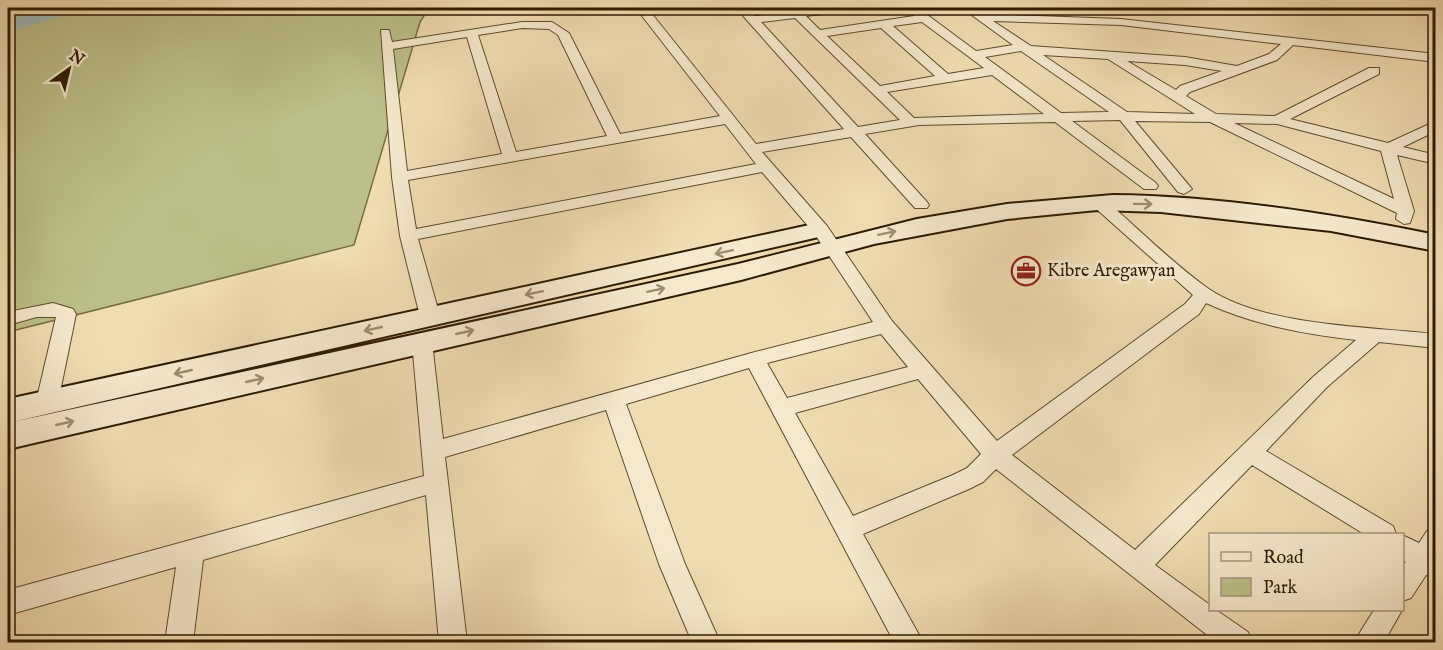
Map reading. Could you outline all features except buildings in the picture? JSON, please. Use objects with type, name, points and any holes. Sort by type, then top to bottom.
[{"type":"main road","points":[[8,411],[426,329],[741,272],[826,237],[921,205],[1022,190],[1150,186],[1405,215],[1436,226]]},
{"type":"main road","points":[[826,237],[1035,208],[1099,203],[1160,204],[1292,218],[1436,243]]},
{"type":"main road","points":[[8,436],[426,329]]},
{"type":"street","points":[[741,8],[921,205]]},
{"type":"street","points":[[753,21],[845,8]]},
{"type":"street","points":[[910,8],[1150,186]]},
{"type":"street","points":[[967,8],[1124,116],[1184,189]]},
{"type":"street","points":[[1069,8],[1121,22]]},
{"type":"street","points":[[797,14],[910,122]]},
{"type":"street","points":[[648,16],[752,149],[826,237],[885,326],[995,455],[1238,642]]},
{"type":"street","points":[[981,17],[1121,22],[1436,58]]},
{"type":"street","points":[[817,34],[924,18]]},
{"type":"street","points":[[453,642],[435,483],[426,329],[400,177],[386,40],[472,34],[522,25],[539,24],[559,29],[615,138]]},
{"type":"street","points":[[883,24],[946,79]]},
{"type":"street","points":[[472,34],[510,156]]},
{"type":"street","points":[[1178,96],[1185,89],[1273,57],[1289,43]]},
{"type":"street","points":[[975,54],[1027,48],[1185,61],[1240,70]]},
{"type":"street","points":[[1111,56],[1212,118],[1405,215]]},
{"type":"street","points":[[877,90],[996,70]]},
{"type":"street","points":[[1277,120],[1374,70]]},
{"type":"street","points":[[752,149],[910,122],[1057,116],[1124,116],[1277,120],[1436,160]]},
{"type":"street","points":[[400,177],[729,119]]},
{"type":"street","points":[[1388,149],[1436,125]]},
{"type":"street","points":[[1388,149],[1405,215]]},
{"type":"street","points":[[410,236],[766,166]]},
{"type":"street","points":[[1099,203],[1203,294],[1264,320],[1309,328],[1436,341]]},
{"type":"street","points":[[848,529],[975,475],[995,455],[1191,309],[1203,294]]},
{"type":"street","points":[[8,318],[59,309],[66,314],[47,402]]},
{"type":"street","points":[[433,451],[755,359],[885,326]]},
{"type":"street","points":[[1137,566],[1320,382],[1374,335]]},
{"type":"street","points":[[755,359],[909,642]]},
{"type":"street","points":[[782,408],[923,370]]},
{"type":"street","points":[[614,401],[672,564],[706,642]]},
{"type":"street","points":[[1251,453],[1382,533]]},
{"type":"street","points":[[8,603],[435,483]]},
{"type":"street","points":[[179,642],[191,550]]},
{"type":"street","points":[[1404,586],[1424,552]]},
{"type":"street","points":[[1368,642],[1388,611]]},
{"type":"green space","points":[[8,8],[429,8],[420,22],[354,245],[8,332]]},
{"type":"waterway","points":[[8,26],[69,8]]},
{"type":"place","name":"Kibre Aregawyan","points":[[1026,271]]}]
